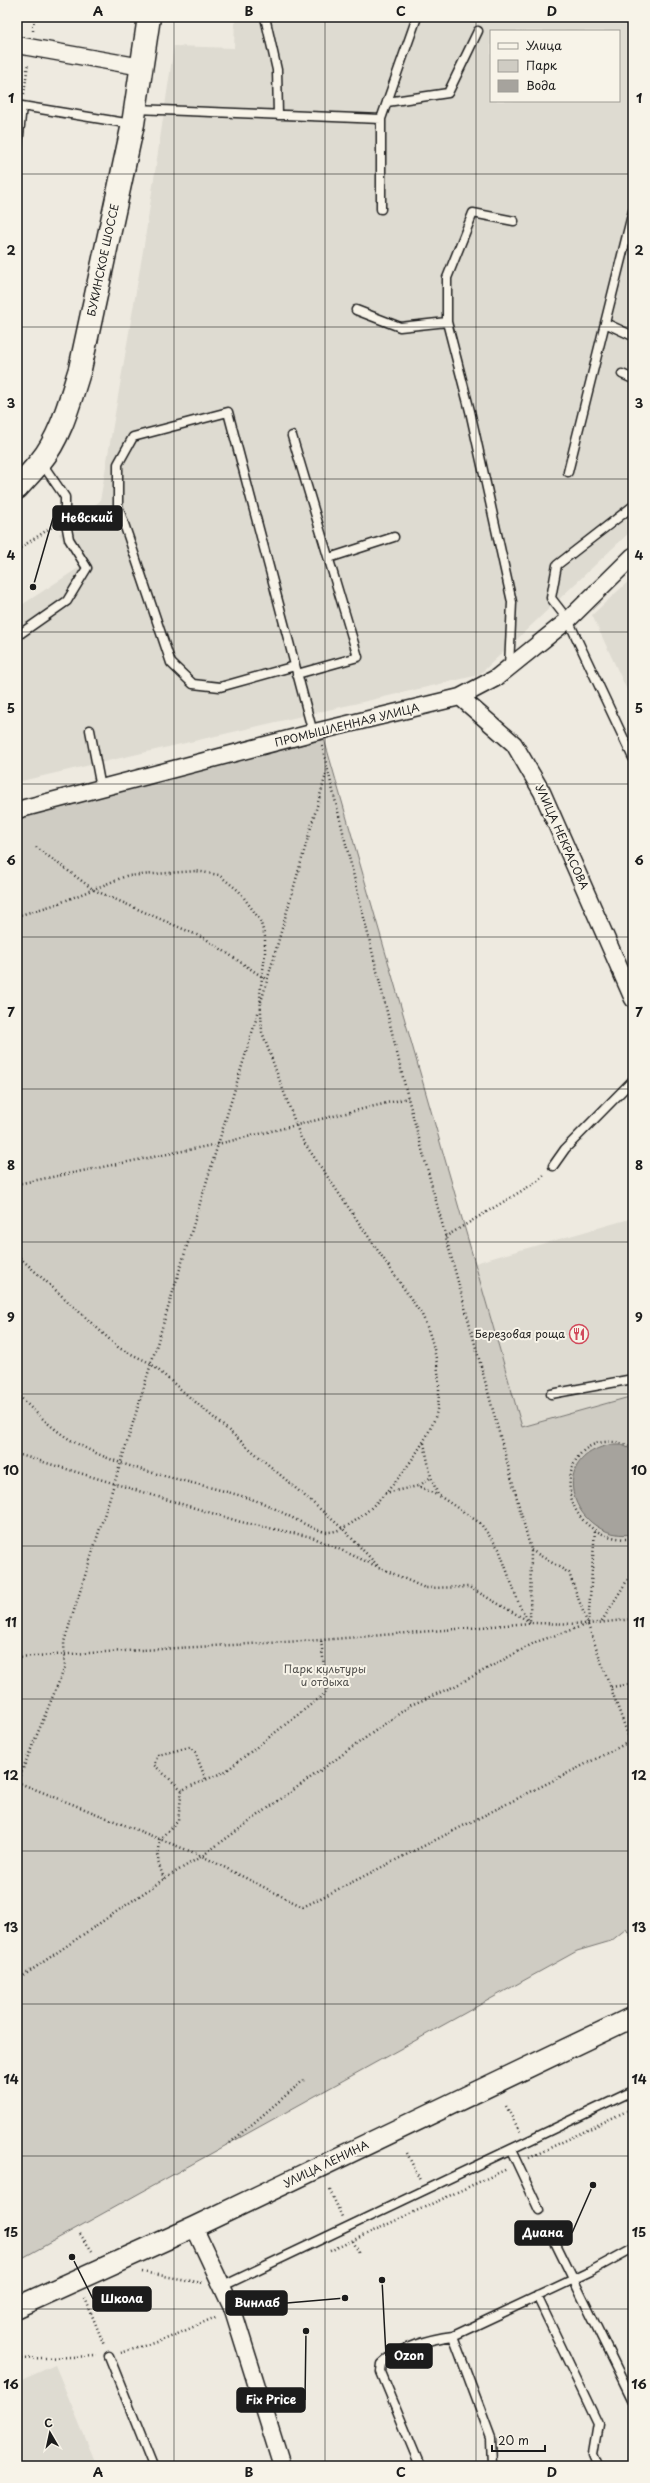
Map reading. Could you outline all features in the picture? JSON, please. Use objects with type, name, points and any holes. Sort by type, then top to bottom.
[{"type":"main road","name":"БУКИНСКОЕ ШОССЕ","points":[[17,488],[41,461],[57,434],[70,402],[80,369],[134,116],[149,17]]},
{"type":"street","points":[[17,45],[142,67]]},
{"type":"street","name":"ПРОМЫШЛЕННАЯ УЛИЦА","points":[[17,810],[316,732],[460,697],[496,678],[568,620],[633,556]]},
{"type":"street","name":"УЛИЦА НЕКРАСОВА","points":[[460,697],[514,744],[527,763],[555,821],[633,999]]},
{"type":"street","name":"УЛИЦА ЛЕНИНА","points":[[17,2307],[194,2227],[633,2017]]},
{"type":"street","points":[[194,2227],[215,2285],[233,2310],[282,2466]]},
{"type":"lane","points":[[265,17],[277,70],[278,115]]},
{"type":"lane","points":[[381,209],[381,119],[417,17]]},
{"type":"lane","points":[[387,102],[448,93],[478,31]]},
{"type":"lane","points":[[17,154],[22,106],[134,116],[278,115],[381,119]]},
{"type":"lane","points":[[568,472],[633,211]]},
{"type":"lane","points":[[508,668],[512,602],[470,411],[447,322],[447,278],[473,213],[514,221]]},
{"type":"lane","points":[[356,310],[400,327],[447,322]]},
{"type":"lane","points":[[605,323],[633,336]]},
{"type":"lane","points":[[622,374],[633,379]]},
{"type":"lane","points":[[292,436],[358,657],[296,670],[220,687],[193,684],[171,663],[118,506],[118,464],[133,437],[228,412],[296,670],[316,732]]},
{"type":"lane","points":[[17,636],[67,601],[87,568],[69,539],[65,518],[65,498],[41,461]]},
{"type":"lane","points":[[633,506],[557,565],[551,598],[568,620],[633,758]]},
{"type":"lane","points":[[328,558],[394,537]]},
{"type":"lane","points":[[90,730],[101,788]]},
{"type":"lane","points":[[553,1166],[565,1149],[633,1080]]},
{"type":"lane","points":[[551,1394],[633,1379]]},
{"type":"lane","points":[[215,2285],[425,2190],[633,2091]]},
{"type":"lane","points":[[510,2150],[540,2210]]},
{"type":"lane","points":[[555,2242],[572,2280],[633,2401]]},
{"type":"lane","points":[[420,2466],[382,2372],[382,2364],[388,2358],[431,2339],[453,2336],[572,2280],[633,2248]]},
{"type":"lane","points":[[537,2296],[598,2424],[593,2454],[598,2466]]},
{"type":"lane","points":[[453,2336],[491,2438],[492,2466]]},
{"type":"lane","points":[[109,2356],[152,2466]]},
{"type":"path","points":[[17,550],[65,518]]},
{"type":"path","points":[[316,732],[408,1098],[531,1550],[530,1623]]},
{"type":"path","points":[[327,771],[259,1008],[218,1144],[121,1462],[64,1642],[65,1666],[17,1783],[202,1856],[303,1907],[631,1740]]},
{"type":"path","points":[[36,847],[94,890],[206,939],[266,980]]},
{"type":"path","points":[[17,916],[94,890],[126,876],[196,871],[219,875],[239,891],[260,920],[265,937],[263,978],[259,1008],[262,1032],[301,1138],[415,1302],[429,1329],[436,1362],[438,1401],[436,1415],[424,1443],[385,1494],[369,1511],[342,1528],[328,1532],[318,1530],[287,1513],[260,1502],[121,1462],[76,1443],[49,1424],[17,1394]]},
{"type":"path","points":[[17,1184],[218,1144],[408,1098]]},
{"type":"path","points":[[445,1237],[538,1181],[553,1166]]},
{"type":"path","points":[[17,1255],[119,1348],[150,1363],[342,1528],[379,1567]]},
{"type":"path","points":[[633,1447],[619,1441],[603,1441],[588,1447],[576,1460],[570,1471],[570,1498],[575,1509],[594,1530],[606,1537],[633,1539]]},
{"type":"path","points":[[424,1443],[431,1477],[438,1495]]},
{"type":"path","points":[[17,1454],[241,1522],[312,1537],[425,1588],[469,1587],[530,1623]]},
{"type":"path","points":[[385,1494],[418,1486],[431,1477]]},
{"type":"path","points":[[418,1486],[438,1495],[480,1523],[499,1549],[520,1607],[530,1623]]},
{"type":"path","points":[[588,1624],[594,1530]]},
{"type":"path","points":[[531,1550],[569,1573],[633,1749]]},
{"type":"path","points":[[602,1621],[633,1570]]},
{"type":"path","points":[[17,1980],[164,1879],[202,1856],[411,1705],[455,1686],[536,1642],[588,1624],[602,1621],[633,1619]]},
{"type":"path","points":[[17,1658],[321,1640],[530,1623],[588,1624]]},
{"type":"path","points":[[182,1790],[226,1771],[327,1692],[321,1640]]},
{"type":"path","points":[[611,1687],[633,1684]]},
{"type":"path","points":[[182,1790],[154,1764],[158,1755],[190,1747],[195,1752],[206,1780]]},
{"type":"path","points":[[164,1879],[158,1862],[160,1839],[178,1820],[182,1790]]},
{"type":"path","points":[[230,2143],[305,2079]]},
{"type":"path","points":[[506,2106],[525,2142]]},
{"type":"path","points":[[324,2254],[518,2164],[633,2108]]},
{"type":"path","points":[[407,2153],[425,2190]]},
{"type":"path","points":[[80,2234],[92,2251]]},
{"type":"path","points":[[142,2272],[215,2285]]},
{"type":"path","points":[[85,2298],[109,2356]]},
{"type":"path","points":[[17,2359],[109,2356],[166,2339],[224,2314]]},
{"type":"shaded area","points":[[235,17],[633,17],[633,529],[479,675],[17,782],[17,608],[80,567],[59,534],[100,501],[144,245],[174,46],[234,48]]},
{"type":"shaded area","points":[[633,577],[633,703],[592,615]]},
{"type":"shaded area","points":[[633,1218],[633,1396],[522,1427],[475,1263]]},
{"type":"shaded area","points":[[55,2365],[97,2466],[17,2466],[17,2382]]},
{"type":"green space","name":"Парк культуры и отдыха","points":[[324,739],[522,1427],[633,1396],[633,1940],[626,1929],[611,1941],[577,1951],[17,2261],[17,817]]},
{"type":"water","points":[[609,1445],[622,1445],[633,1450],[633,1534],[613,1533],[596,1526],[583,1514],[575,1498],[572,1482],[577,1466],[588,1454]]},
{"type":"place","name":"Невский","points":[[33,587]]},
{"type":"place","name":"Березовая роща","points":[[579,1334]]},
{"type":"place","name":"Диана","points":[[593,2185]]},
{"type":"place","name":"Школа","points":[[72,2257]]},
{"type":"place","name":"Ozon","points":[[382,2280]]},
{"type":"place","name":"Винлаб","points":[[345,2298]]},
{"type":"place","name":"Fix Price","points":[[306,2331]]}]
